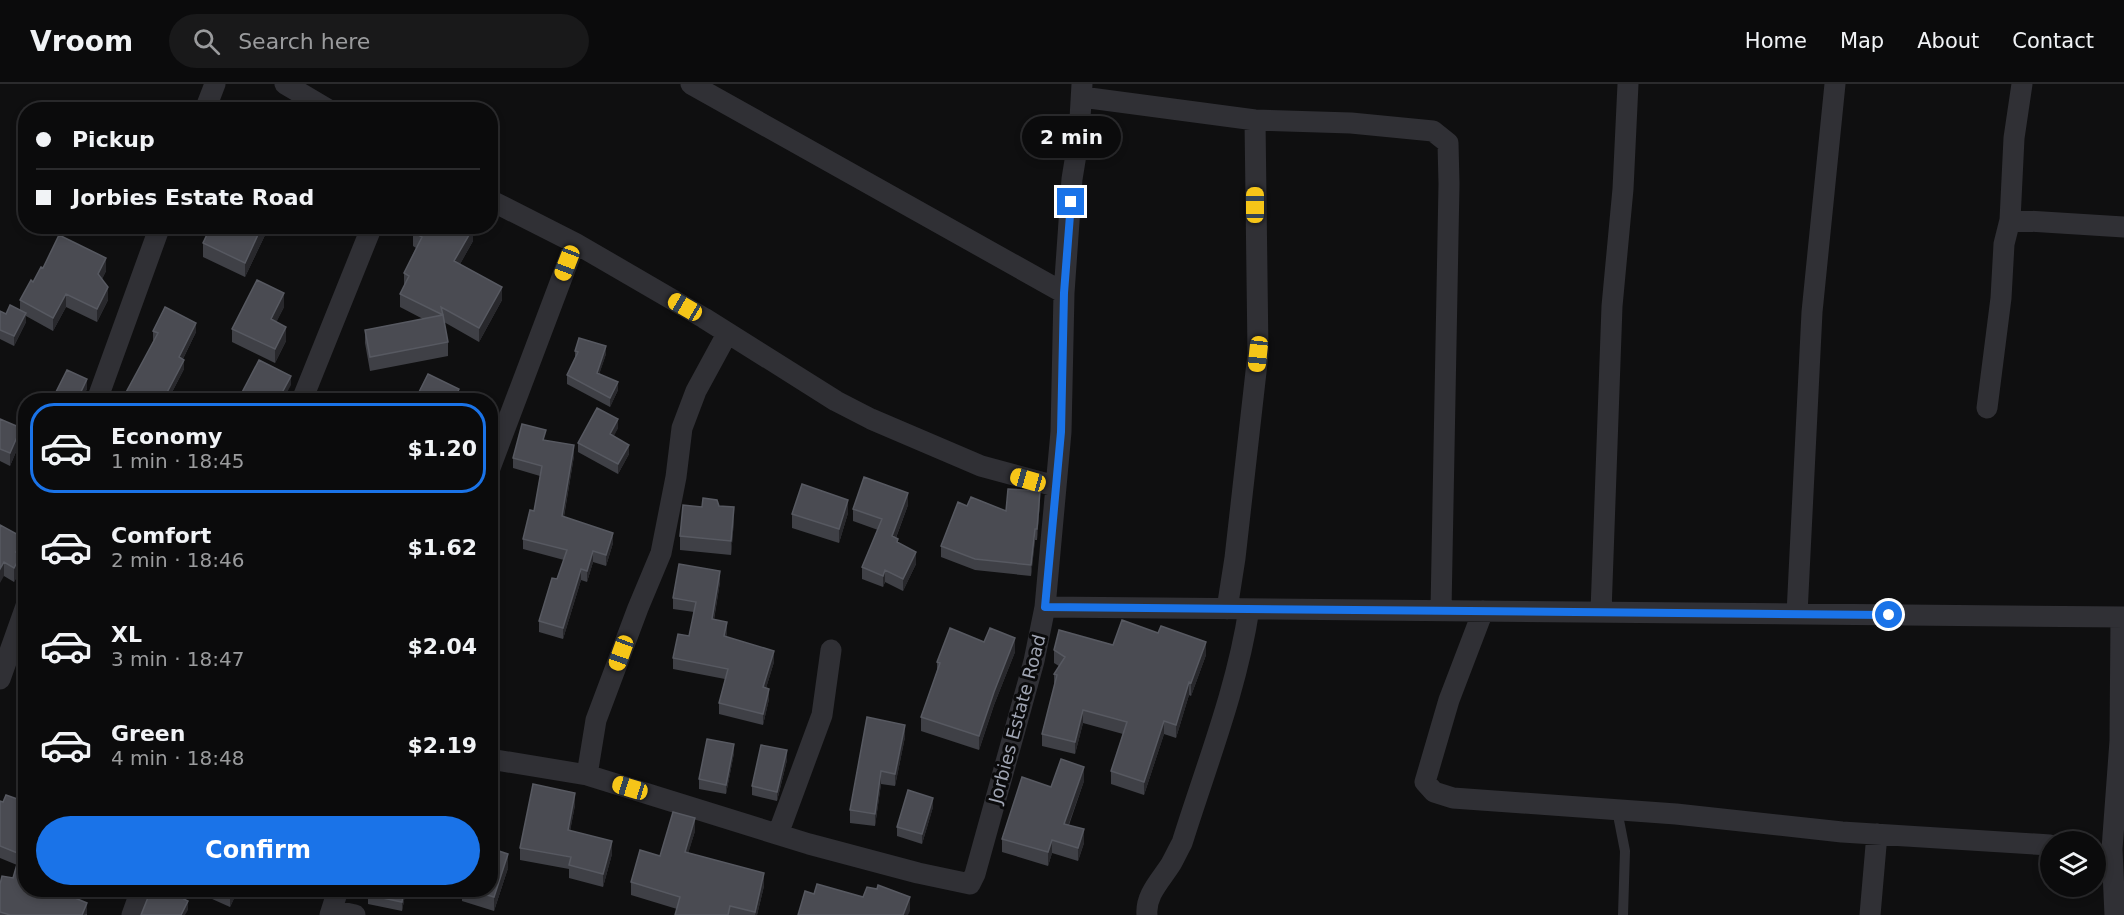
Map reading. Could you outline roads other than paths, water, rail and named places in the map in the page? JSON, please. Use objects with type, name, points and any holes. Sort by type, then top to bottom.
[{"type":"street","points":[[208,102],[215,84]]},
{"type":"street","points":[[285,84],[315,102]]},
{"type":"street","points":[[691,84],[1064,293]]},
{"type":"street","points":[[1601,612],[1612,306],[1623,189],[1628,84]]},
{"type":"street","points":[[1797,614],[1812,312],[1835,84]]},
{"type":"street","points":[[1987,408],[2001,298],[2004,244],[2010,220],[2014,138],[2022,84]]},
{"type":"street","points":[[1082,91],[1255,120],[1351,123],[1433,131],[1448,143],[1441,610]]},
{"type":"street","name":"Jorbies Estate Road","points":[[778,834],[918,873],[970,884],[975,874],[1030,672],[1045,607],[1061,432],[1064,293],[1072,179],[1079,136],[1082,91]]},
{"type":"street","points":[[1227,609],[1258,354],[1255,120]]},
{"type":"street","points":[[498,204],[575,243],[704,318],[836,401],[871,419],[981,466],[1055,486]]},
{"type":"street","points":[[2010,220],[2124,227]]},
{"type":"street","points":[[100,393],[157,234]]},
{"type":"street","points":[[305,393],[369,234]]},
{"type":"street","points":[[498,447],[575,243]]},
{"type":"street","points":[[587,775],[596,720],[661,553],[682,428],[696,391],[727,334]]},
{"type":"street","points":[[1045,607],[2122,617],[2120,741],[2106,836]]},
{"type":"street","points":[[1147,915],[1146,911],[1153,889],[1172,863],[1182,843],[1234,678],[1244,642],[1249,609]]},
{"type":"street","points":[[1483,611],[1449,700],[1425,782],[1434,792],[1453,798],[1617,810],[1877,834],[2040,844]]},
{"type":"street","points":[[0,679],[18,628]]},
{"type":"street","points":[[498,760],[587,775],[778,834],[822,715],[831,650]]},
{"type":"street","points":[[1870,915],[1877,834]]},
{"type":"street","points":[[2106,861],[2115,915]]},
{"type":"street","points":[[132,915],[138,897]]},
{"type":"street","points":[[336,897],[331,912],[355,915]]},
{"type":"lane","points":[[1617,810],[1625,850],[1623,915]]}]
